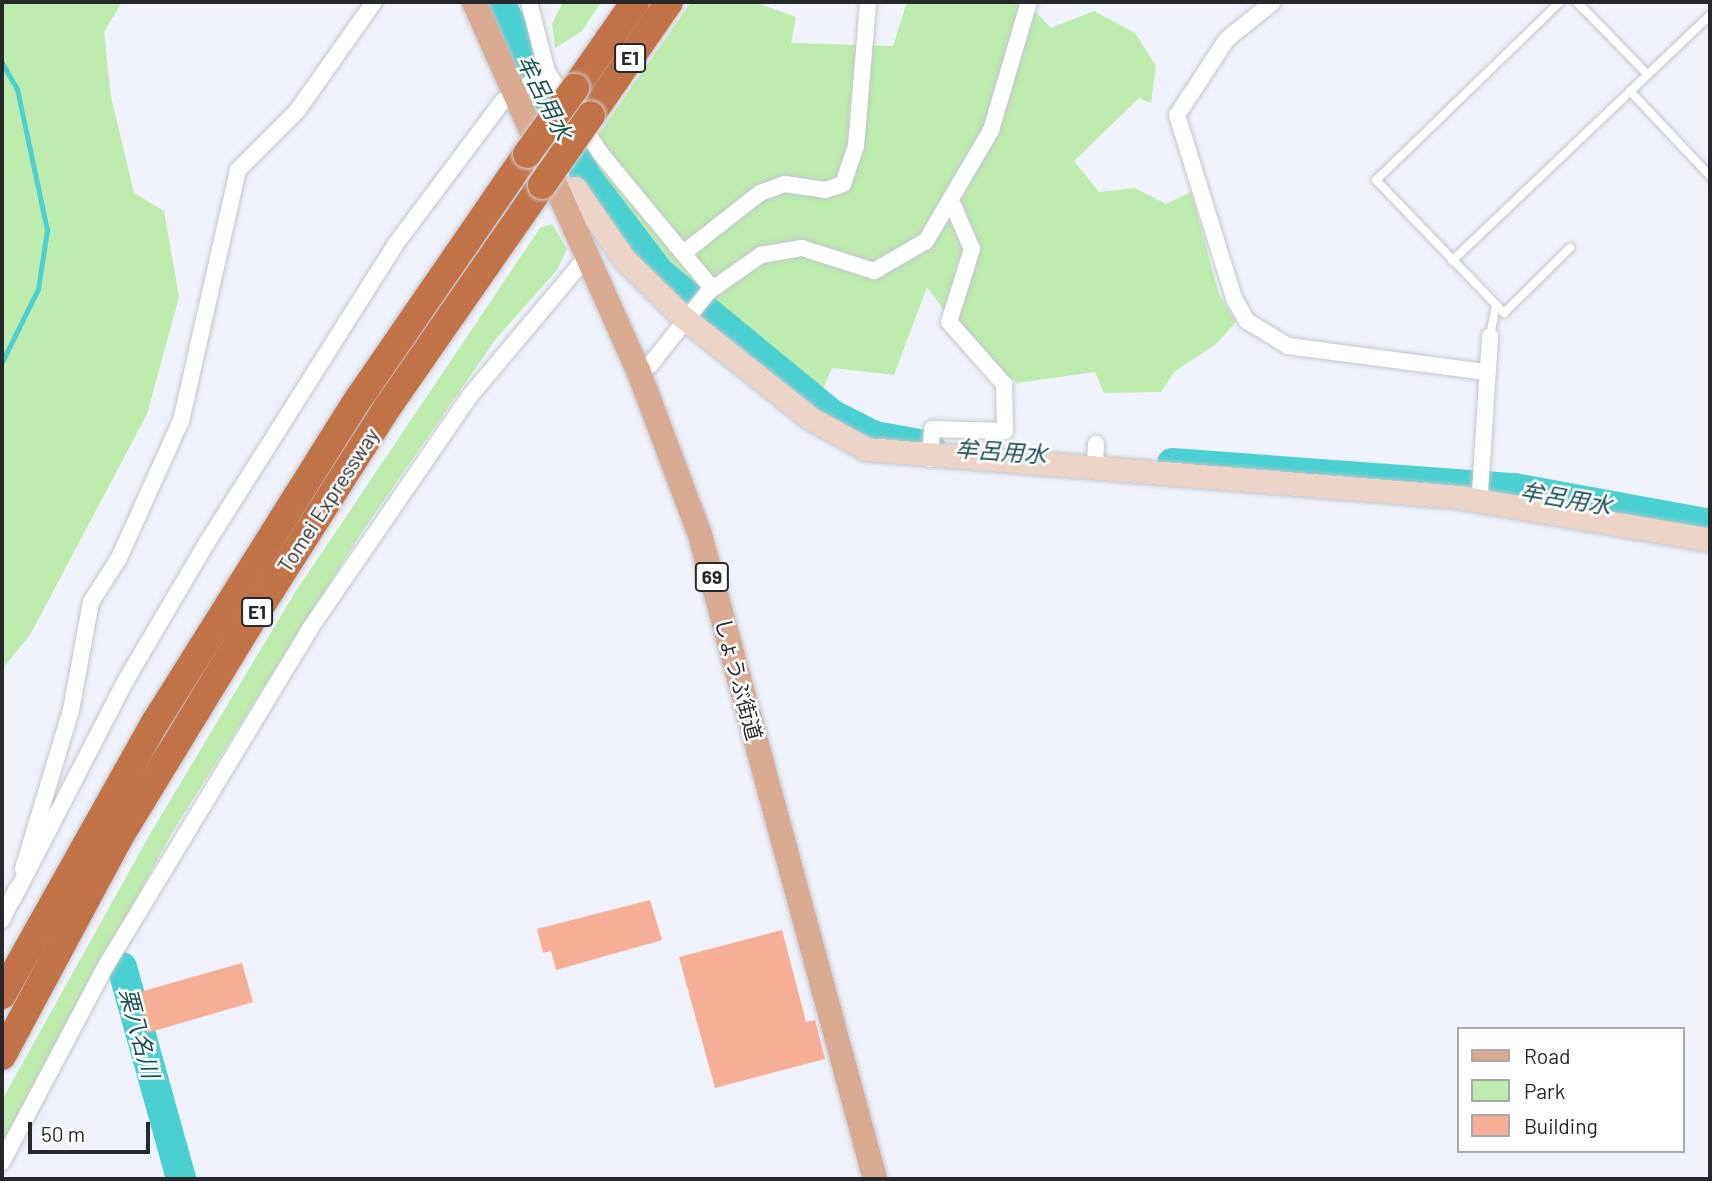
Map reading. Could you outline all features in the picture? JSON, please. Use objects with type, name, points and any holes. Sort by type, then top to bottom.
[{"type":"highway","name":"Tomei Expressway","points":[[2,995],[163,710],[359,398],[635,2]]},
{"type":"highway","name":"Tomei Expressway","points":[[2,1056],[120,836],[248,626],[389,405],[550,188],[591,115],[669,2]]},
{"type":"main road","name":"しょうぶ街道","points":[[474,2],[519,87],[550,188],[588,255],[638,370],[700,535],[875,1179]]},
{"type":"street","points":[[13,899],[71,710],[92,602],[137,523],[181,421],[238,170],[297,111],[374,2]]},
{"type":"street","points":[[529,2],[544,73],[601,154],[686,251],[710,290]]},
{"type":"street","points":[[686,251],[760,193],[785,184],[825,191],[843,184],[856,146],[868,2]]},
{"type":"street","points":[[638,370],[650,365],[686,314],[710,290],[785,246],[874,271],[926,241],[953,205],[1002,104],[1029,2]]},
{"type":"street","points":[[1273,2],[1227,39],[1177,116],[1247,321],[1288,346],[1486,372]]},
{"type":"street","points":[[2,920],[126,680],[208,541],[395,245],[483,119],[519,87],[544,73]]},
{"type":"street","points":[[550,188],[575,188],[587,201],[624,259],[686,314],[840,438],[930,455],[1459,497],[1710,540]]},
{"type":"street","points":[[930,455],[932,433],[1005,431],[1004,384],[949,322],[972,250],[953,205]]},
{"type":"street","points":[[2,1162],[111,957],[309,631],[468,397],[588,255]]},
{"type":"street","points":[[1480,492],[1490,335]]},
{"type":"street","points":[[1095,463],[1096,444]]},
{"type":"lane","points":[[1560,2],[1376,180],[1504,313],[1570,248]]},
{"type":"lane","points":[[1577,2],[1647,74]]},
{"type":"lane","points":[[1452,261],[1710,15]]},
{"type":"lane","points":[[1630,91],[1710,176]]},
{"type":"lane","points":[[1490,335],[1496,305]]},
{"type":"green space","points":[[2,2],[122,2],[104,32],[111,97],[134,193],[164,211],[179,297],[147,414],[30,635],[2,669]]},
{"type":"green space","points":[[563,2],[601,2],[582,31],[555,48],[552,24]]},
{"type":"green space","points":[[691,2],[754,2],[796,17],[791,43],[893,46],[907,2],[1026,2],[1051,28],[1094,11],[1135,33],[1156,66],[1151,103],[1139,98],[1074,161],[1099,192],[1135,188],[1166,204],[1191,192],[1219,294],[1236,322],[1215,345],[1175,371],[1161,392],[1104,393],[1095,372],[1017,383],[963,336],[927,287],[894,375],[832,368],[821,394],[658,254],[621,213],[587,151]]},
{"type":"green space","points":[[552,224],[567,249],[557,270],[495,340],[362,532],[173,831],[2,1143],[2,1100],[150,834],[294,594],[540,228]]},
{"type":"building","points":[[650,900],[662,940],[556,970],[551,951],[543,953],[537,929]]},
{"type":"building","points":[[782,930],[806,1022],[815,1020],[825,1059],[715,1088],[679,957]]},
{"type":"building","points":[[242,963],[253,1002],[147,1033],[136,993]]},
{"type":"waterway","name":"牟呂用水","points":[[500,2],[587,177],[659,272],[833,415],[875,436],[930,446]]},
{"type":"waterway","points":[[2,63],[17,89],[47,230],[38,289],[2,362]]},
{"type":"waterway","name":"牟呂用水","points":[[1172,463],[1514,488],[1710,524]]},
{"type":"waterway","name":"栗八名川","points":[[122,967],[181,1179]]}]
